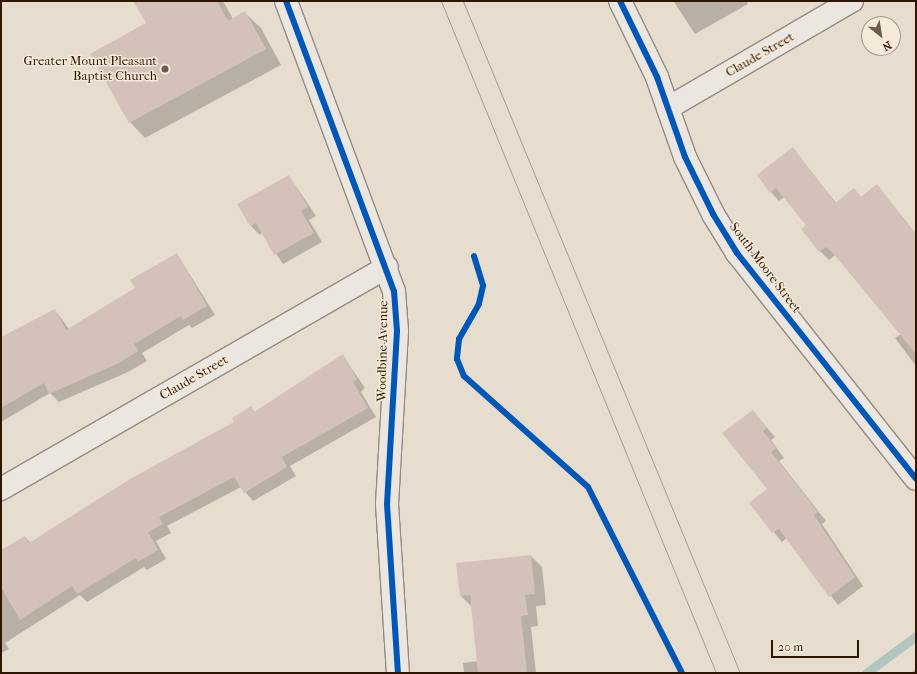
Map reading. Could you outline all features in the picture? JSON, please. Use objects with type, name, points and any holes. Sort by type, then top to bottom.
[{"type":"street","name":"Woodbine Avenue","points":[[286,1],[387,267],[394,291],[396,331],[388,504],[398,673]]},
{"type":"street","name":"South Moore Street","points":[[620,1],[657,77],[699,186],[737,253],[916,479]]},
{"type":"street","name":"Claude Street","points":[[668,108],[852,1]]},
{"type":"street","name":"Claude Street","points":[[1,489],[387,267]]},
{"type":"building","name":"Greater Mount Pleasant Baptist Church","points":[[133,1],[217,1],[228,21],[245,11],[266,49],[129,123],[90,54],[146,23]]},
{"type":"building","points":[[793,147],[835,203],[854,188],[861,197],[877,184],[916,235],[916,354],[833,253],[826,247],[819,252],[801,229],[806,225],[776,188],[770,193],[757,175]]},
{"type":"building","points":[[289,175],[308,207],[301,211],[314,233],[274,255],[256,223],[250,226],[237,204]]},
{"type":"building","points":[[177,253],[207,306],[183,320],[181,316],[134,344],[138,351],[119,363],[49,394],[44,383],[1,408],[1,337],[55,309],[66,330],[135,288],[130,280]]},
{"type":"building","points":[[343,354],[357,379],[353,382],[368,408],[282,457],[287,467],[244,493],[234,477],[159,517],[163,524],[148,532],[158,550],[138,562],[136,558],[77,594],[72,586],[20,620],[1,587],[1,550],[25,536],[29,543],[130,479],[234,422],[232,418],[251,406],[254,412]]},
{"type":"building","points":[[753,410],[767,428],[763,431],[776,448],[771,452],[818,512],[814,515],[855,577],[829,597],[779,529],[772,533],[749,503],[767,489],[722,433]]},
{"type":"building","points":[[531,555],[535,594],[525,595],[528,615],[521,616],[527,673],[478,673],[470,595],[460,596],[456,563]]},
{"type":"waterway","points":[[866,673],[916,636]]},
{"type":"tram line","points":[[441,1],[716,673]]},
{"type":"tram line","points":[[463,1],[740,673]]},
{"type":"cycle path","points":[[286,1],[394,291],[397,331],[387,504],[398,673]]},
{"type":"cycle path","points":[[620,1],[657,77],[685,157],[713,214],[737,253],[916,479]]},
{"type":"cycle path","points":[[474,256],[483,286],[479,304],[459,339],[457,359],[464,376],[588,487],[682,673]]},
{"type":"place","name":"Greater Mount Pleasant Baptist Church","points":[[165,69]]}]
